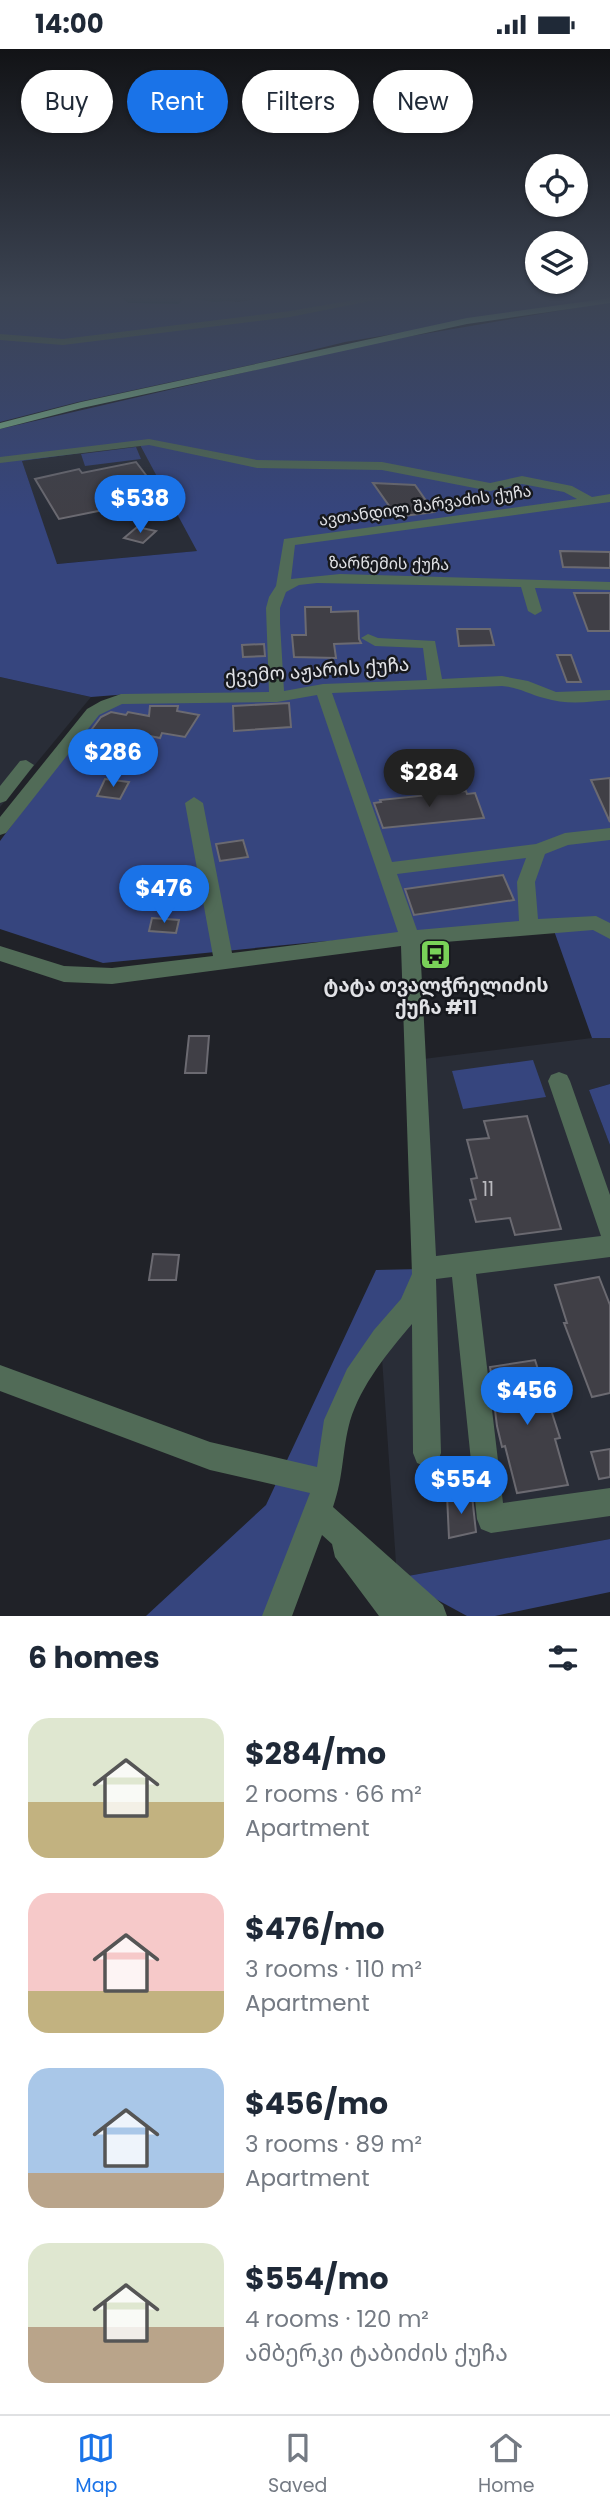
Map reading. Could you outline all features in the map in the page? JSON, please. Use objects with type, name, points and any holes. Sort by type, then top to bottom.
[{"type":"main road","points":[[0,426],[233,371]]},
{"type":"street","points":[[0,460],[149,442],[257,464],[291,467],[370,464],[489,487],[522,480],[568,489],[590,501]]},
{"type":"street","name":"ავთანდილ შარვაძის ქუჩა","points":[[283,587],[289,542],[610,498]]},
{"type":"street","name":"ზარწემის ქუჩა","points":[[283,587],[312,579],[340,578],[610,586]]},
{"type":"street","points":[[527,583],[535,611]]},
{"type":"street","points":[[277,697],[274,596],[283,587]]},
{"type":"street","points":[[369,638],[375,642],[430,644],[435,682]]},
{"type":"street","name":"ქვემო აჟარის ქუჩა","points":[[0,829],[93,712],[106,703],[121,699],[277,697],[323,689],[435,682],[519,681],[548,695],[610,695]]},
{"type":"street","points":[[323,689],[410,938],[424,1269],[427,1453]]},
{"type":"street","points":[[0,796],[26,765]]},
{"type":"street","points":[[194,803],[224,962]]},
{"type":"street","points":[[385,869],[538,850],[565,839],[610,834]]},
{"type":"street","points":[[528,927],[526,882],[538,850]]},
{"type":"street","points":[[0,953],[64,974],[112,976],[410,938],[528,927],[596,923],[610,932]]},
{"type":"street","points":[[559,1081],[610,1228]]},
{"type":"street","points":[[424,1269],[610,1246]]},
{"type":"street","points":[[463,1264],[491,1519],[610,1502]]},
{"type":"street","points":[[277,1616],[328,1483],[337,1420],[356,1378],[383,1339],[411,1307],[424,1269]]},
{"type":"street","points":[[0,1378],[210,1457],[328,1483]]},
{"type":"street","points":[[317,1511],[397,1616]]},
{"type":"street","points":[[317,1511],[432,1616]]},
{"type":"shaded area","points":[[0,371],[221,371],[78,402],[0,422]]},
{"type":"shaded area","points":[[250,371],[610,371],[610,1038],[592,1038],[552,925],[316,942],[103,963],[0,929],[0,841],[96,712],[137,700],[129,694],[91,697],[0,677],[0,429]],"holes":[[[140,445],[197,551],[57,564],[22,461]]]},
{"type":"shaded area","points":[[140,445],[198,551],[56,564],[22,461]]},
{"type":"shaded area","points":[[136,447],[141,459],[85,466],[81,454]]},
{"type":"shaded area","points":[[0,677],[91,697],[0,807]]},
{"type":"shaded area","points":[[610,1038],[610,1084],[589,1090],[610,1145],[610,1539],[397,1578],[376,1270],[423,1269],[415,1060]]},
{"type":"shaded area","points":[[533,1060],[546,1097],[463,1109],[452,1071]]},
{"type":"shaded area","points":[[610,1084],[610,1145],[589,1090]]},
{"type":"shaded area","points":[[424,1269],[356,1378],[271,1616],[146,1616],[266,1505],[376,1270]]},
{"type":"shaded area","points":[[610,1539],[610,1592],[495,1616],[467,1616],[397,1578]]},
{"type":"building","points":[[136,462],[152,483],[97,493],[108,509],[59,519],[35,479],[79,469],[82,473]]},
{"type":"building","points":[[373,483],[415,485],[434,512],[397,517]]},
{"type":"building","points":[[137,527],[156,531],[143,543],[124,538]]},
{"type":"building","points":[[560,551],[610,552],[610,568],[563,567]]},
{"type":"building","points":[[574,593],[610,593],[610,631],[588,631]]},
{"type":"building","points":[[305,607],[331,607],[331,612],[358,611],[361,643],[334,644],[336,658],[294,657],[292,635],[306,635]]},
{"type":"building","points":[[457,629],[490,629],[494,645],[459,646]]},
{"type":"building","points":[[264,644],[265,656],[243,657],[242,645]]},
{"type":"building","points":[[557,655],[571,655],[581,682],[567,682]]},
{"type":"building","points":[[289,703],[291,727],[234,731],[233,706]]},
{"type":"building","points":[[150,706],[178,706],[177,711],[199,715],[185,737],[162,733],[160,738],[135,733],[132,737],[110,733],[107,737],[89,733],[101,717],[111,712],[149,716]]},
{"type":"building","points":[[610,778],[610,822],[591,780]]},
{"type":"building","points":[[105,779],[129,782],[120,799],[97,796]]},
{"type":"building","points":[[466,791],[467,794],[475,793],[484,818],[383,828],[374,803],[381,802],[380,800]]},
{"type":"building","points":[[243,840],[248,857],[220,861],[216,844]]},
{"type":"building","points":[[503,875],[514,900],[414,915],[405,889]]},
{"type":"building","points":[[152,918],[179,920],[176,933],[149,931]]},
{"type":"building","points":[[189,1036],[209,1036],[206,1073],[185,1073]]},
{"type":"building","points":[[527,1116],[561,1229],[515,1235],[510,1218],[476,1222],[470,1200],[476,1199],[471,1179],[477,1178],[467,1140],[489,1138],[484,1121]]},
{"type":"building","points":[[153,1254],[179,1255],[176,1280],[149,1280]]},
{"type":"building","points":[[599,1277],[610,1305],[610,1393],[592,1397],[564,1323],[567,1323],[555,1285]]},
{"type":"building","points":[[535,1360],[560,1438],[555,1439],[568,1485],[517,1493],[497,1426],[490,1367]]},
{"type":"building","points":[[610,1449],[610,1477],[599,1479],[591,1452]]},
{"type":"building","points":[[447,1495],[472,1496],[476,1532],[449,1538]]},
{"type":"place","name":"ტატა თვალჭრელიძის ქუჩა #11","points":[[436,954]]}]
